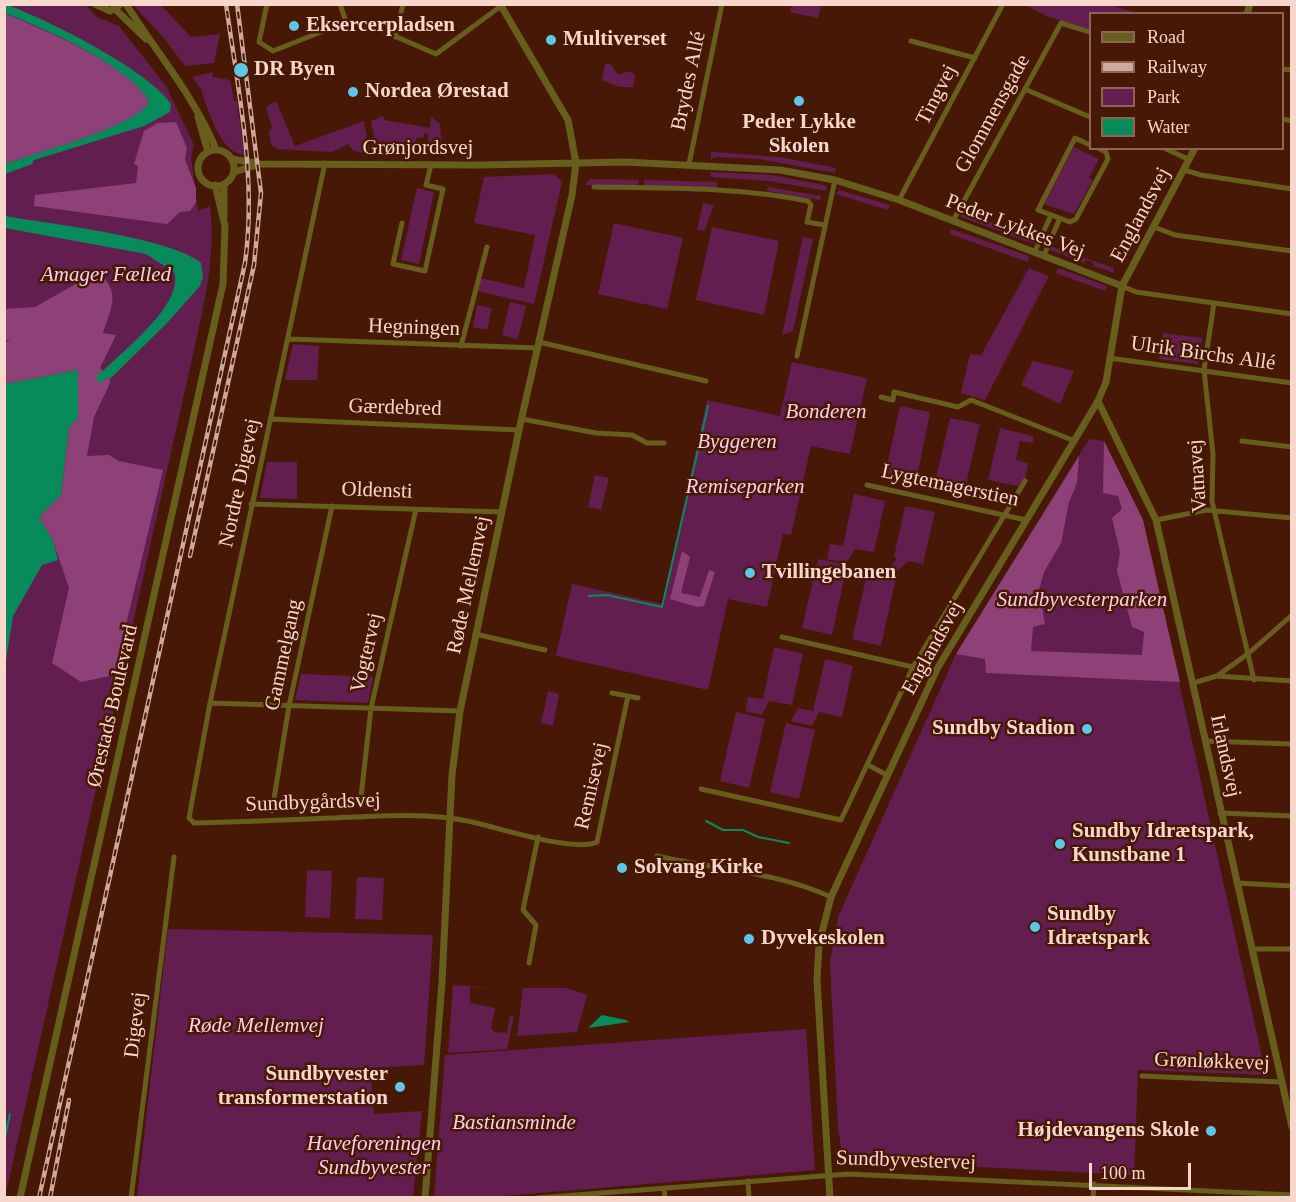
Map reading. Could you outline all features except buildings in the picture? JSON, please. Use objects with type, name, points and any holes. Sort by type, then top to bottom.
[{"type":"street","points":[[95,4],[104,10],[118,7],[157,49]]},
{"type":"street","points":[[126,4],[177,75],[216,150]]},
{"type":"street","points":[[267,4],[259,42],[273,51],[346,22],[376,28],[435,54],[501,5]]},
{"type":"street","points":[[340,4],[346,22]]},
{"type":"street","points":[[395,37],[403,4]]},
{"type":"street","name":"Brydes Allé","points":[[689,164],[722,4]]},
{"type":"street","name":"Tingvej","points":[[899,200],[1003,4]]},
{"type":"street","name":"Røde Mellemvej","points":[[425,1197],[442,982],[450,818],[460,711],[519,429],[572,195],[576,163],[568,120],[501,5]]},
{"type":"street","name":"Glommensgade","points":[[953,221],[1027,90],[1061,23],[1089,32]]},
{"type":"street","points":[[911,42],[975,58]]},
{"type":"street","points":[[1027,90],[1089,117]]},
{"type":"street","points":[[197,112],[208,152]]},
{"type":"street","points":[[1089,144],[1075,138],[1038,210],[1070,222],[1077,219],[1108,159],[1106,152],[1101,150]]},
{"type":"street","points":[[216,150],[226,152],[232,159],[234,172],[225,184],[215,185],[204,181],[199,171],[201,158],[208,152],[216,150]]},
{"type":"street","points":[[1168,150],[1190,160]]},
{"type":"street","name":"Englandsvej","points":[[830,1197],[817,980],[819,944],[831,897],[937,669],[1098,400],[1106,382],[1122,286],[1194,150]]},
{"type":"street","name":"Grønjordsvej","points":[[232,159],[260,164],[576,163]]},
{"type":"street","name":"Nordre Digevej","points":[[188,809],[325,163]]},
{"type":"street","name":"Peder Lykkes Vej","points":[[576,163],[689,164],[780,171],[835,180],[899,200],[1136,292],[1292,314]]},
{"type":"street","name":"Grønjordsvej","points":[[234,172],[260,164]]},
{"type":"street","points":[[402,223],[393,264],[425,271],[443,189],[426,185],[431,165]]},
{"type":"street","points":[[1184,170],[1201,175],[1292,189]]},
{"type":"street","points":[[797,356],[835,180]]},
{"type":"street","name":"Ørestads Boulevard","points":[[20,1197],[223,284],[225,184]]},
{"type":"street","name":"Ørestads Boulevard","points":[[215,185],[224,220]]},
{"type":"street","points":[[594,187],[727,189],[808,201],[811,205],[807,222],[825,225]]},
{"type":"street","points":[[1035,251],[1051,214]]},
{"type":"street","points":[[1044,255],[1060,218]]},
{"type":"street","points":[[1154,227],[1174,236],[1292,251]]},
{"type":"street","points":[[461,346],[487,247]]},
{"type":"street","name":"Vatnavej","points":[[1214,303],[1204,370],[1214,454],[1212,501],[1254,680]]},
{"type":"street","name":"Hegningen","points":[[289,339],[461,346],[538,345]]},
{"type":"street","points":[[538,345],[706,381]]},
{"type":"street","name":"Ulrik Birchs Allé","points":[[1109,358],[1292,383]]},
{"type":"street","points":[[881,398],[893,400],[894,392],[958,407],[971,400],[1075,441]]},
{"type":"street","name":"Irlandsvej","points":[[1098,400],[1156,520],[1292,1127]]},
{"type":"street","name":"Gærdebred","points":[[270,419],[519,429]]},
{"type":"street","points":[[522,419],[596,433],[632,435],[647,442],[664,443]]},
{"type":"street","points":[[1242,441],[1292,447]]},
{"type":"street","points":[[701,789],[841,820],[913,667],[1003,514],[1025,481]]},
{"type":"street","name":"Lygtemagerstien","points":[[867,485],[1026,520]]},
{"type":"street","name":"Oldensti","points":[[251,504],[502,512]]},
{"type":"street","name":"Gammelgang","points":[[272,811],[289,706],[333,506]]},
{"type":"street","name":"Vogtervej","points":[[360,806],[371,708],[416,509]]},
{"type":"street","points":[[1156,520],[1207,510],[1292,518]]},
{"type":"street","points":[[1192,683],[1217,676],[1249,653],[1292,615]]},
{"type":"street","points":[[475,634],[545,650]]},
{"type":"street","points":[[782,637],[913,667]]},
{"type":"street","points":[[1217,676],[1292,681]]},
{"type":"street","points":[[612,693],[638,698]]},
{"type":"street","name":"Remisevej","points":[[450,818],[575,846],[597,842],[628,696]]},
{"type":"street","points":[[210,703],[460,711]]},
{"type":"street","points":[[1205,741],[1292,744]]},
{"type":"street","points":[[868,765],[887,775]]},
{"type":"street","name":"Sundbygårdsvej","points":[[188,809],[189,818],[194,823],[376,816],[450,818]]},
{"type":"street","points":[[1220,813],[1292,816]]},
{"type":"street","points":[[529,963],[537,928],[523,910],[538,837]]},
{"type":"street","points":[[657,856],[811,888],[831,897]]},
{"type":"street","name":"Digevej","points":[[130,1197],[174,857]]},
{"type":"street","points":[[1236,883],[1292,886]]},
{"type":"street","points":[[1252,949],[1292,949]]},
{"type":"street","name":"Grønløkkevej","points":[[1142,1076],[1281,1082]]},
{"type":"street","name":"Sundbyvestervej","points":[[537,1197],[828,1175],[1094,1184],[1274,1196],[1292,1195]]},
{"type":"street","points":[[748,1181],[749,1197]]},
{"type":"street","points":[[1093,1197],[1094,1184]]},
{"type":"street","points":[[664,1188],[665,1197]]},
{"type":"street","points":[[629,1197],[633,1190]]},
{"type":"green space","name":"Amager Fælled","points":[[5,5],[86,5],[97,17],[119,26],[166,86],[194,145],[191,157],[198,211],[210,206],[212,237],[208,282],[202,312],[5,1197]]},
{"type":"green space","points":[[133,5],[161,5],[191,37],[220,34],[214,63],[185,66],[163,37]]},
{"type":"green space","points":[[792,5],[821,5],[818,18],[790,12]]},
{"type":"green space","points":[[1025,5],[1110,5],[1133,12],[1089,12],[1089,29],[1049,17]]},
{"type":"green space","points":[[605,64],[610,64],[619,75],[629,71],[635,75],[633,87],[619,87],[602,80]]},
{"type":"green space","points":[[213,72],[212,77],[230,80],[234,101],[237,101],[244,154],[236,153],[222,140],[201,90],[192,77]]},
{"type":"green space","points":[[276,101],[295,146],[364,121],[370,154],[354,151],[348,144],[332,152],[277,149],[271,145],[269,132],[272,127],[266,107]]},
{"type":"green space","points":[[383,116],[384,120],[430,128],[431,117],[440,124],[442,149],[439,154],[428,153],[428,134],[424,133],[423,138],[416,138],[416,153],[401,154],[388,148],[383,154],[377,154],[371,121]]},
{"type":"green space","points":[[1074,147],[1099,159],[1089,178],[1093,180],[1074,214],[1044,204]]},
{"type":"green space","points":[[711,152],[779,157],[836,168],[835,173],[759,159],[716,157],[711,159]]},
{"type":"green space","points":[[710,172],[773,175],[827,186],[826,191],[770,181],[711,177]]},
{"type":"green space","points":[[554,174],[562,182],[534,304],[477,291],[480,278],[524,288],[535,235],[474,223],[484,177]]},
{"type":"green space","points":[[590,179],[639,180],[638,186],[585,185]]},
{"type":"green space","points":[[643,180],[717,182],[717,188],[645,186]]},
{"type":"green space","points":[[768,187],[821,196],[820,200],[767,191]]},
{"type":"green space","points":[[417,188],[434,192],[419,264],[401,260]]},
{"type":"green space","points":[[839,190],[890,205],[888,210],[836,194]]},
{"type":"green space","points":[[703,203],[714,205],[704,231],[697,230]]},
{"type":"green space","points":[[961,211],[1037,239],[1034,244],[961,217]]},
{"type":"green space","points":[[614,223],[683,238],[667,309],[598,294]]},
{"type":"green space","points":[[712,227],[779,241],[764,315],[696,300]]},
{"type":"green space","points":[[951,229],[1029,256],[1028,262],[950,234]]},
{"type":"green space","points":[[803,237],[813,239],[793,331],[782,335]]},
{"type":"green space","points":[[1050,246],[1114,268],[1114,273],[1094,266],[1093,262],[1086,260],[1084,263],[1050,250]]},
{"type":"green space","points":[[1029,268],[1049,276],[985,400],[961,393],[970,354],[981,355]]},
{"type":"green space","points":[[1058,268],[1107,286],[1105,291],[1056,273]]},
{"type":"green space","points":[[510,302],[526,306],[518,339],[502,335]]},
{"type":"green space","points":[[477,305],[492,308],[487,330],[473,327]]},
{"type":"green space","points":[[1163,333],[1202,338],[1198,364],[1159,359]]},
{"type":"green space","points":[[293,344],[319,346],[317,380],[285,380]]},
{"type":"green space","points":[[1033,361],[1074,371],[1060,404],[1021,385]]},
{"type":"green space","name":"Remiseparken","points":[[792,362],[867,378],[850,454],[811,446],[791,535],[783,534],[767,607],[728,599],[708,690],[556,656],[572,584],[662,604],[707,400],[780,416]]},
{"type":"green space","points":[[900,406],[930,412],[916,482],[885,475]]},
{"type":"green space","points":[[950,418],[980,424],[964,493],[934,487]]},
{"type":"green space","points":[[1000,428],[1033,436],[1033,443],[1020,441],[1016,460],[1028,463],[1025,481],[1017,486],[988,480]]},
{"type":"green space","name":"Sundby Idrætspark","points":[[1089,439],[1104,441],[1143,520],[1266,1075],[1138,1070],[1134,1175],[843,1160],[838,1128],[830,963],[838,917],[956,654]]},
{"type":"green space","points":[[267,462],[297,462],[297,499],[260,498]]},
{"type":"green space","points":[[595,475],[609,478],[601,510],[588,507]]},
{"type":"green space","points":[[854,494],[885,501],[874,552],[855,549],[846,563],[827,559],[830,544],[843,546]]},
{"type":"green space","points":[[905,506],[935,512],[923,564],[908,561],[895,573],[887,572],[897,558],[894,557]]},
{"type":"green space","points":[[818,559],[847,565],[832,635],[802,628]]},
{"type":"green space","points":[[868,570],[896,577],[881,646],[852,639]]},
{"type":"green space","points":[[774,647],[803,654],[792,705],[769,701],[762,715],[745,711],[748,697],[763,699]]},
{"type":"green space","points":[[825,659],[853,666],[842,717],[819,712],[812,726],[791,721],[798,708],[813,711]]},
{"type":"green space","points":[[301,674],[373,677],[368,703],[295,700]]},
{"type":"green space","points":[[548,691],[559,694],[553,726],[541,723]]},
{"type":"green space","points":[[736,712],[765,719],[749,788],[720,781]]},
{"type":"green space","points":[[786,723],[815,730],[799,799],[770,792]]},
{"type":"green space","points":[[307,870],[332,871],[330,918],[305,917]]},
{"type":"green space","points":[[357,877],[384,878],[382,920],[355,919]]},
{"type":"green space","name":"Røde Mellemvej","points":[[168,929],[433,935],[424,1065],[370,1068],[374,1114],[422,1111],[413,1197],[137,1197]]},
{"type":"green space","points":[[453,985],[496,988],[470,987],[470,1003],[495,1008],[491,1028],[495,1032],[507,1033],[510,1015],[514,1016],[507,1049],[448,1053]]},
{"type":"green space","points":[[523,988],[566,988],[587,995],[577,1032],[517,1036]]},
{"type":"green space","name":"Bastiansminde","points":[[806,1029],[815,1170],[491,1197],[434,1197],[445,1055]]},
{"type":"shaded area","points":[[4,13],[62,38],[104,61],[138,87],[149,101],[143,110],[108,129],[5,164]]},
{"type":"shaded area","points":[[176,122],[187,148],[185,160],[196,188],[196,202],[190,211],[180,212],[167,224],[34,206],[35,195],[136,183],[138,166],[134,164],[144,131],[158,123]]},
{"type":"shaded area","points":[[97,272],[110,286],[112,293],[111,308],[103,333],[116,335],[100,368],[110,379],[110,383],[94,417],[87,456],[109,455],[119,461],[163,470],[114,675],[81,682],[52,663],[69,588],[53,541],[39,517],[61,495],[69,427],[78,418],[78,370],[5,384],[4,344],[10,339],[5,341],[5,309],[35,307]]},
{"type":"shaded area","points":[[1104,441],[1143,520],[1180,682],[986,673],[985,659],[956,654],[1079,456],[1077,483],[1069,502],[1061,543],[1044,572],[1039,590],[1045,624],[1033,627],[1031,651],[1142,655],[1144,632],[1132,627],[1117,571],[1120,552],[1112,518],[1122,509],[1118,496],[1103,493]]},
{"type":"shaded area","points":[[682,551],[690,557],[681,593],[700,597],[709,570],[715,572],[704,606],[697,607],[670,599]]},
{"type":"water","points":[[5,4],[69,33],[119,61],[159,90],[171,104],[170,112],[144,126],[5,169],[5,164],[108,129],[142,110],[149,101],[138,87],[104,61],[62,38],[5,13]]},
{"type":"water","points":[[5,216],[108,233],[163,246],[201,263],[203,277],[200,286],[167,323],[110,379],[103,371],[162,312],[175,284],[174,272],[146,254],[5,228]]},
{"type":"water","points":[[78,370],[78,418],[69,427],[61,495],[39,517],[53,541],[58,560],[42,565],[13,616],[5,667],[5,384]]},
{"type":"water","points":[[602,1015],[626,1020],[629,1022],[588,1028]]},
{"type":"waterway","points":[[4,170],[29,161]]},
{"type":"waterway","points":[[100,378],[114,368]]},
{"type":"waterway","points":[[589,596],[607,595],[662,607],[708,406]]},
{"type":"waterway","points":[[706,821],[723,830],[743,830],[758,837],[789,843]]},
{"type":"waterway","points":[[4,1142],[10,1114]]},
{"type":"railway","points":[[39,1198],[245,263],[249,198],[245,133],[226,4]]},
{"type":"railway","points":[[190,556],[254,265],[261,193],[237,4]]},
{"type":"railway","points":[[50,1198],[69,1100]]},
{"type":"place","name":"Eksercerpladsen","points":[[294,26]]},
{"type":"place","name":"Multiverset","points":[[551,40]]},
{"type":"place","name":"DR Byen","points":[[241,70]]},
{"type":"place","name":"Nordea Ørestad","points":[[353,92]]},
{"type":"place","name":"Peder Lykke Skolen","points":[[799,101]]},
{"type":"place","name":"Tvillingebanen","points":[[750,573]]},
{"type":"place","name":"Sundby Stadion","points":[[1087,729]]},
{"type":"place","name":"Sundby Idrætspark, Kunstbane 1","points":[[1060,844]]},
{"type":"place","name":"Solvang Kirke","points":[[622,868]]},
{"type":"place","name":"Sundby Idrætspark","points":[[1035,927]]},
{"type":"place","name":"Dyvekeskolen","points":[[749,939]]},
{"type":"place","name":"Sundbyvester transformerstation","points":[[400,1087]]},
{"type":"place","name":"Højdevangens Skole","points":[[1211,1131]]},
{"type":"park label","name":"Bonderen","points":[[826,412]]},
{"type":"park label","name":"Byggeren","points":[[737,442]]},
{"type":"park label","name":"Sundbyvesterparken","points":[[1082,600]]},
{"type":"park label","name":"Haveforeningen Sundbyvester","points":[[374,1156]]}]
